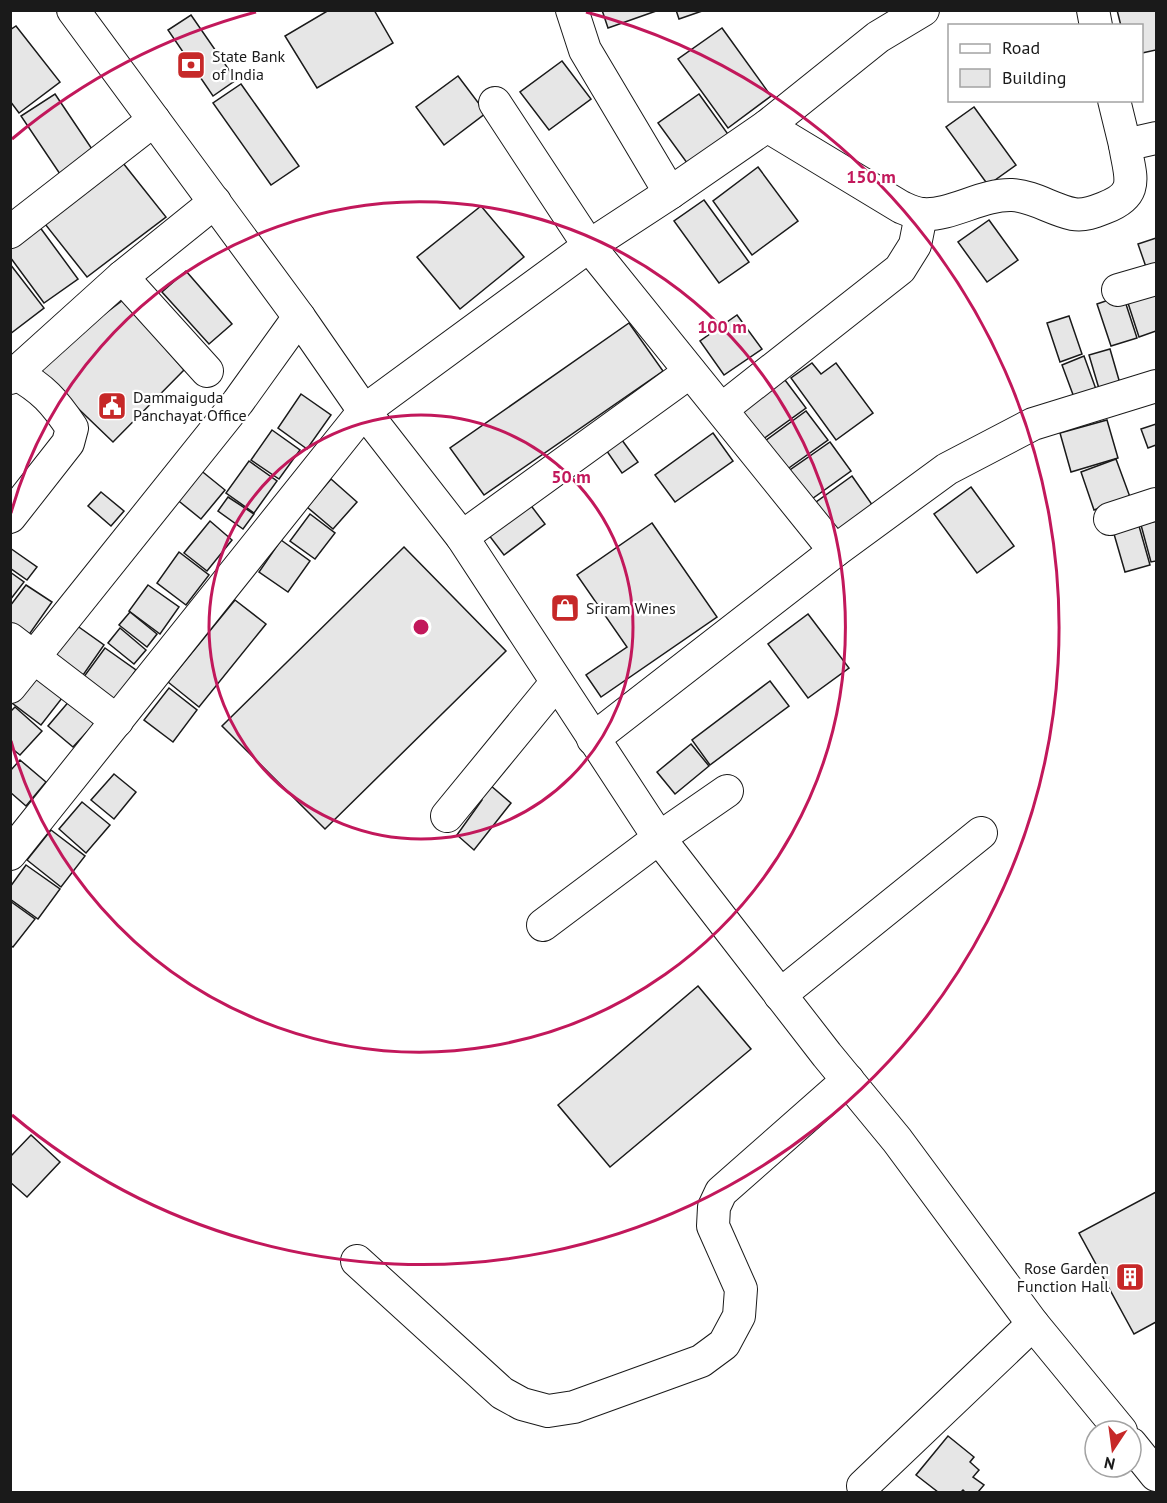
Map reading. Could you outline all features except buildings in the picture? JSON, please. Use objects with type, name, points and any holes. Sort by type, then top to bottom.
[{"type":"street","points":[[73,10],[299,317],[364,411],[462,537],[659,838],[780,995],[897,1140],[1034,1324],[1111,1419]]},
{"type":"street","points":[[572,10],[585,50],[670,193]]},
{"type":"street","points":[[10,854],[364,411],[589,246],[767,126],[878,37],[923,10]]},
{"type":"street","points":[[767,126],[901,207],[921,215],[993,197],[1014,195],[1073,214],[1091,214],[1120,202],[1128,192],[1131,182],[1114,102]]},
{"type":"street","points":[[495,103],[589,246],[836,551]]},
{"type":"street","points":[[10,232],[154,120]]},
{"type":"street","points":[[1125,145],[1156,138]]},
{"type":"street","points":[[10,517],[68,443],[72,428],[37,386],[13,375],[122,277],[214,202]]},
{"type":"street","points":[[722,409],[900,269],[915,245],[921,215]]},
{"type":"street","points":[[122,277],[207,372]]},
{"type":"street","points":[[1118,290],[1156,279]]},
{"type":"street","points":[[10,687],[238,402],[299,317]]},
{"type":"street","points":[[462,537],[690,372]]},
{"type":"street","points":[[593,739],[836,551],[947,469],[1033,424],[1156,386]]},
{"type":"street","points":[[1110,519],[1156,504]]},
{"type":"street","points":[[10,639],[117,721]]},
{"type":"street","points":[[447,816],[556,683]]},
{"type":"street","points":[[543,926],[659,838],[727,791]]},
{"type":"street","points":[[780,995],[981,833]]},
{"type":"street","points":[[357,1261],[502,1393],[548,1411],[574,1407],[701,1361],[724,1344],[739,1316],[741,1289],[713,1226],[714,1207],[721,1192],[848,1080]]},
{"type":"street","points":[[863,1486],[1034,1324]]},
{"type":"street","points":[[1143,1459],[1156,1475]]},
{"type":"place","name":"State Bank of India","points":[[191,65]]},
{"type":"place","name":"Dammaiguda Panchayat Office","points":[[112,406]]},
{"type":"place","name":"Sriram Wines","points":[[565,608]]},
{"type":"place","name":"Rose Garden Function Hall","points":[[1130,1277]]}]
